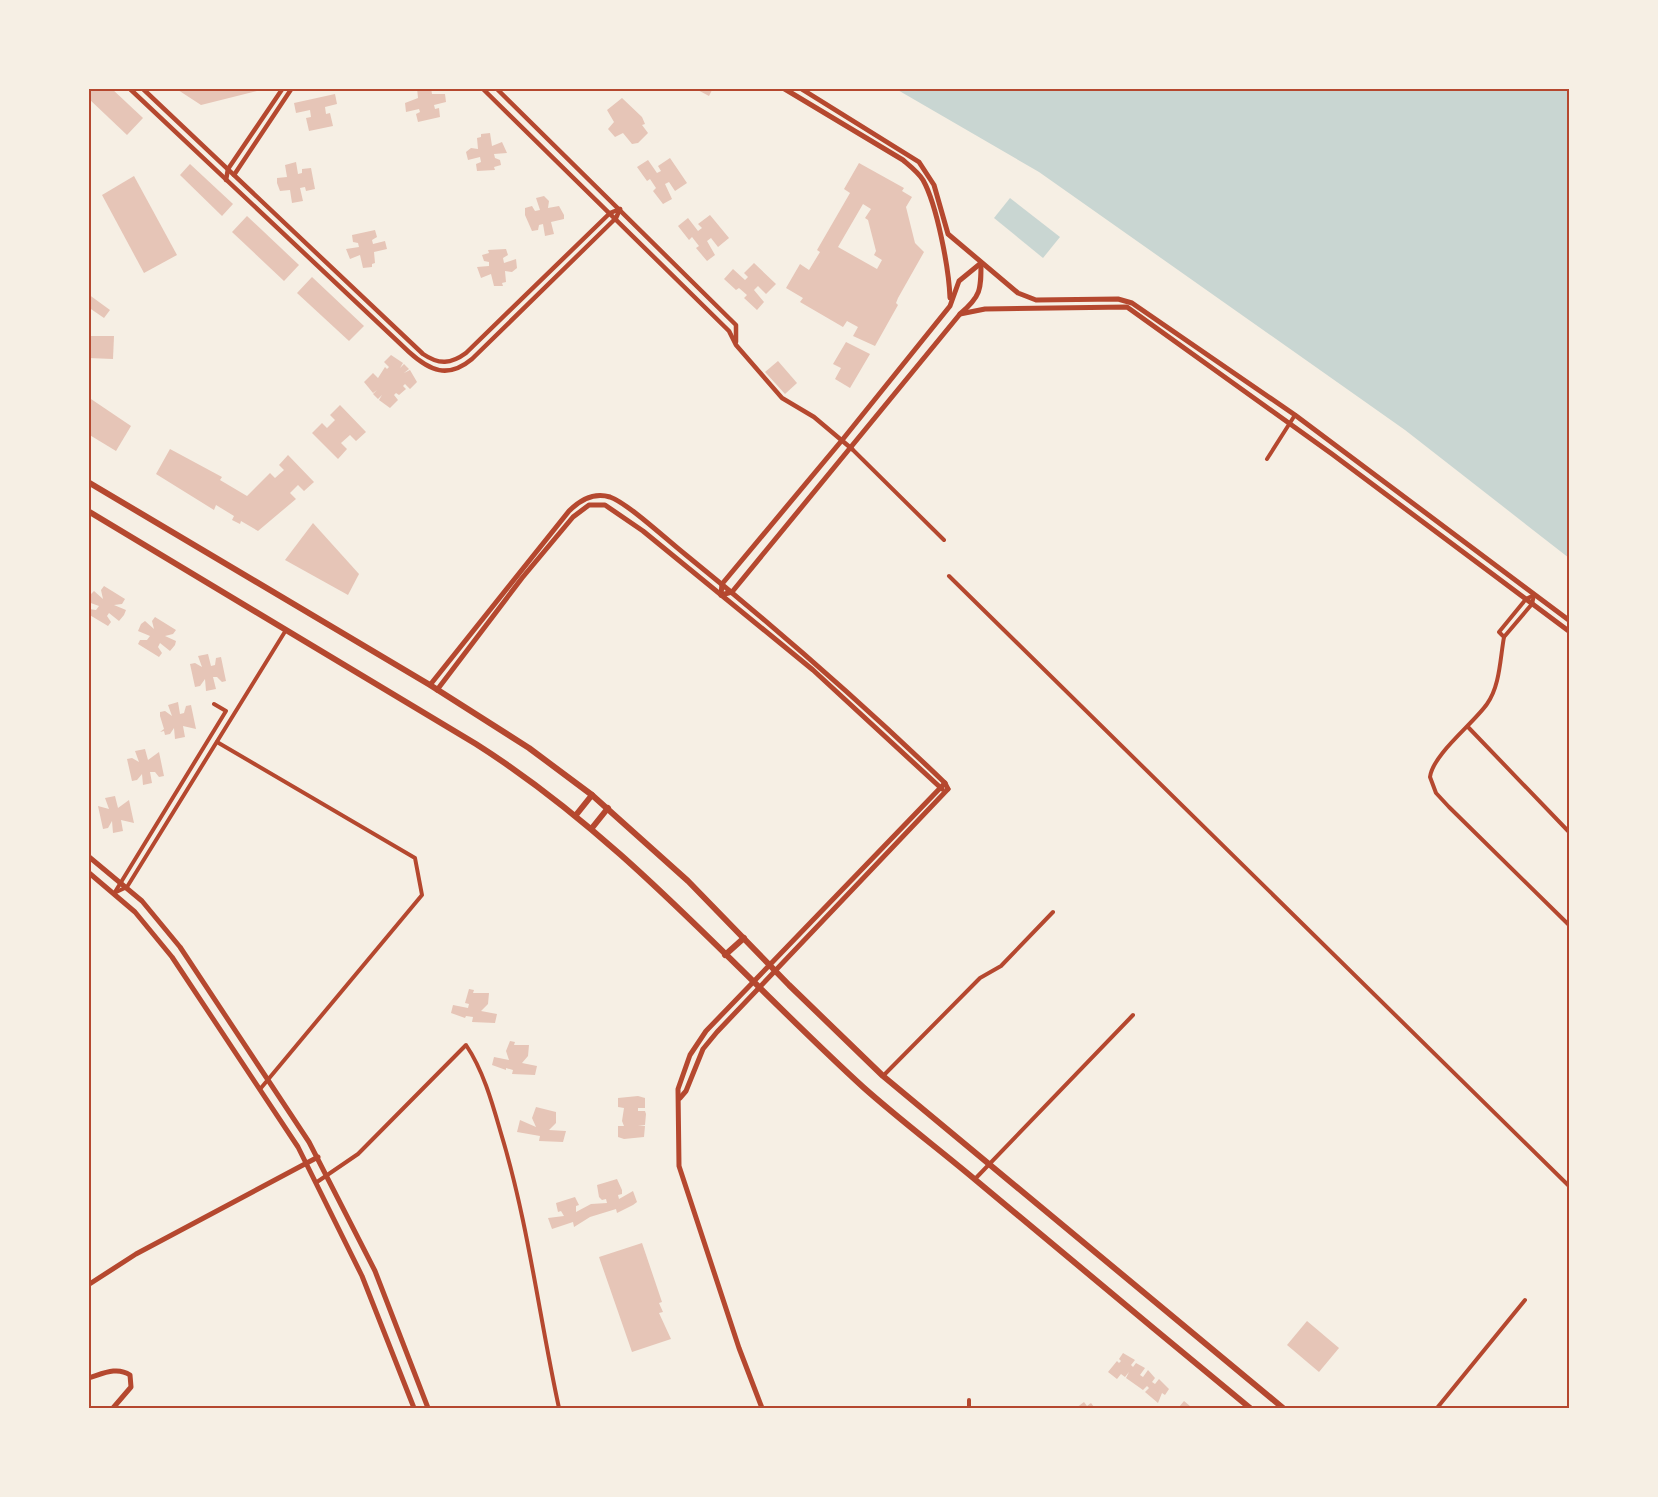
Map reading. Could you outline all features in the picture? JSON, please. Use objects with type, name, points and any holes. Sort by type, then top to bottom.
[{"type":"main road","points":[[783,88],[903,160],[919,174],[927,188],[939,231],[950,306],[960,314],[997,308],[1127,308],[1290,423],[1569,632]]},
{"type":"main road","points":[[800,88],[919,162],[934,185],[948,234],[1018,293],[1031,299],[1129,300],[1295,415],[1569,621]]},
{"type":"main road","points":[[721,595],[722,584],[950,306],[959,281],[981,263]]},
{"type":"main road","points":[[721,595],[732,592],[852,449],[960,314],[979,296],[981,263]]},
{"type":"main road","points":[[88,482],[430,685],[529,748],[592,795],[668,861],[883,1076],[988,1166],[1077,1236],[1283,1408]]},
{"type":"main road","points":[[430,685],[516,574],[569,511],[585,498],[600,496],[615,500],[732,592],[824,669],[947,786]]},
{"type":"main road","points":[[437,690],[522,578],[573,517],[589,506],[605,505],[613,508],[843,696],[940,789]]},
{"type":"main road","points":[[88,511],[516,769],[576,815],[645,874],[752,982],[775,1000],[864,1088],[1250,1408]]},
{"type":"main road","points":[[680,1098],[686,1091],[703,1049],[759,988],[773,968],[940,789],[947,786]]},
{"type":"main road","points":[[762,1408],[735,1337],[679,1166],[677,1130],[680,1098],[678,1089],[696,1044],[752,982],[773,968],[947,786]]},
{"type":"main road","points":[[576,815],[592,795]]},
{"type":"main road","points":[[592,828],[608,808]]},
{"type":"main road","points":[[88,856],[142,901],[180,947],[269,1078],[318,1157],[375,1271],[428,1408]]},
{"type":"main road","points":[[88,872],[135,912],[172,957],[261,1088],[308,1163],[362,1276],[414,1408]]},
{"type":"main road","points":[[725,955],[744,938]]},
{"type":"main road","points":[[88,1285],[136,1254],[318,1157]]},
{"type":"main road","points":[[88,1378],[112,1371],[123,1371],[130,1375],[131,1387],[113,1408]]},
{"type":"street","points":[[129,88],[409,352],[432,370],[445,372],[458,369],[472,359],[616,218],[620,209]]},
{"type":"street","points":[[142,88],[432,360],[446,363],[466,353],[610,213],[620,209]]},
{"type":"street","points":[[226,180],[228,169],[283,88]]},
{"type":"street","points":[[226,180],[234,175],[292,88]]},
{"type":"street","points":[[482,88],[729,331],[736,345],[782,398],[814,417],[843,439],[944,540]]},
{"type":"street","points":[[496,88],[736,326],[736,345]]},
{"type":"street","points":[[1267,459],[1295,415]]},
{"type":"street","points":[[949,576],[1569,1187]]},
{"type":"street","points":[[1504,637],[1499,632],[1526,599],[1534,595]]},
{"type":"street","points":[[1534,595],[1532,604],[1504,637],[1491,696],[1431,770],[1432,784],[1449,807],[1569,926]]},
{"type":"street","points":[[114,893],[127,887],[286,630]]},
{"type":"street","points":[[114,893],[226,711],[214,704]]},
{"type":"street","points":[[1468,727],[1569,833]]},
{"type":"street","points":[[217,742],[415,858],[422,895],[261,1088]]},
{"type":"street","points":[[883,1076],[980,978],[1001,966],[1053,912]]},
{"type":"street","points":[[975,1179],[1133,1015]]},
{"type":"street","points":[[317,1182],[358,1154],[466,1046],[483,1079],[508,1154],[532,1261],[542,1326],[559,1408]]},
{"type":"street","points":[[1437,1408],[1525,1300]]},
{"type":"street","points":[[969,1400],[969,1408]]},
{"type":"shaded area","points":[[896,89],[1569,89],[1569,558],[1405,430],[1039,172]]},
{"type":"shaded area","points":[[1010,198],[1060,237],[1043,258],[994,218]]},
{"type":"building","points":[[88,88],[111,88],[143,118],[127,135],[88,98]]},
{"type":"building","points":[[175,88],[265,88],[265,89],[201,105]]},
{"type":"building","points":[[417,88],[431,88],[432,94],[445,94],[446,102],[434,105],[435,109],[439,108],[440,117],[418,122],[416,114],[420,112],[419,109],[406,112],[405,103],[418,98]]},
{"type":"building","points":[[694,88],[713,88],[709,96]]},
{"type":"building","points":[[335,94],[337,104],[325,107],[326,114],[330,113],[333,126],[309,131],[306,118],[311,117],[310,110],[296,113],[294,103]]},
{"type":"building","points":[[622,98],[642,117],[645,124],[642,125],[648,133],[638,143],[632,144],[623,133],[615,137],[608,129],[614,122],[607,110]]},
{"type":"building","points":[[490,133],[492,146],[502,142],[507,153],[494,154],[495,158],[500,160],[501,165],[494,167],[495,170],[477,171],[476,164],[481,162],[480,157],[468,160],[466,152],[471,148],[478,149],[477,138],[481,137],[481,134]]},
{"type":"building","points":[[670,158],[687,183],[675,191],[669,182],[665,184],[672,199],[663,204],[653,191],[656,188],[650,179],[647,181],[637,167],[648,160],[657,173],[661,171],[658,166]]},
{"type":"building","points":[[296,162],[298,174],[302,173],[302,169],[311,168],[315,189],[306,191],[305,187],[300,188],[303,201],[292,203],[290,190],[280,191],[277,178],[287,177],[285,165]]},
{"type":"building","points":[[859,163],[904,188],[902,191],[912,197],[906,207],[915,243],[924,252],[875,346],[853,336],[858,327],[847,321],[843,327],[800,302],[803,298],[786,288],[800,264],[809,270],[820,252],[817,250],[850,193],[844,189]],"holes":[[[863,204],[871,209],[865,218],[868,220],[876,251],[874,255],[882,260],[877,269],[838,247]]]},
{"type":"building","points":[[190,164],[233,204],[222,216],[180,175]]},
{"type":"building","points":[[134,176],[177,255],[144,273],[102,195]]},
{"type":"building","points":[[544,196],[549,201],[548,208],[559,206],[564,215],[564,219],[551,222],[554,234],[545,236],[543,224],[539,225],[538,230],[532,231],[525,215],[525,208],[532,206],[535,211],[540,210],[536,198]]},
{"type":"building","points":[[710,215],[729,238],[718,247],[711,238],[707,241],[715,255],[707,261],[696,248],[699,246],[692,237],[689,240],[678,226],[688,218],[698,231],[702,228],[698,224]]},
{"type":"building","points":[[247,216],[299,265],[284,281],[232,232]]},
{"type":"building","points":[[375,230],[377,237],[372,240],[373,244],[385,241],[387,249],[374,252],[375,263],[372,267],[363,268],[360,255],[350,259],[346,249],[359,247],[358,243],[353,242],[352,235]]},
{"type":"building","points":[[506,249],[508,255],[503,258],[504,263],[516,259],[517,268],[512,272],[505,271],[506,282],[502,283],[503,286],[494,286],[491,274],[481,278],[477,267],[489,266],[489,262],[484,261],[482,255],[489,253],[488,250]]},
{"type":"building","points":[[754,263],[776,284],[766,294],[758,286],[754,290],[764,302],[757,310],[744,298],[747,295],[739,288],[736,290],[724,279],[733,269],[745,280],[748,277],[744,273]]},
{"type":"building","points":[[312,277],[364,326],[349,341],[297,293]]},
{"type":"building","points":[[88,294],[110,310],[104,318],[88,307]]},
{"type":"building","points":[[88,336],[114,336],[113,359],[88,358]]},
{"type":"building","points":[[846,342],[870,354],[850,388],[835,379],[841,368],[833,364]]},
{"type":"building","points":[[391,355],[403,363],[400,368],[404,364],[409,369],[404,373],[410,370],[417,382],[410,389],[405,384],[403,386],[406,389],[399,395],[396,393],[394,395],[398,400],[390,408],[379,400],[382,395],[378,399],[373,394],[377,390],[373,393],[364,382],[373,373],[378,378],[385,367],[387,369],[389,367],[384,362]]},
{"type":"building","points":[[778,361],[797,383],[785,394],[765,372]]},
{"type":"building","points":[[88,397],[131,426],[116,451],[88,434]]},
{"type":"building","points":[[340,405],[366,432],[356,441],[350,435],[341,443],[347,449],[338,459],[312,433],[322,423],[327,428],[335,420],[330,415]]},
{"type":"building","points":[[170,449],[222,477],[220,480],[247,496],[270,473],[275,478],[284,470],[279,465],[288,455],[314,482],[304,491],[298,485],[290,493],[296,499],[258,531],[241,521],[240,524],[232,520],[234,516],[216,505],[214,510],[156,474]]},
{"type":"building","points":[[313,523],[359,574],[348,595],[285,560]]},
{"type":"building","points":[[104,586],[125,599],[122,604],[114,605],[126,610],[124,615],[119,621],[109,613],[107,616],[111,622],[108,626],[88,614],[89,609],[96,610],[99,606],[88,602],[89,596],[94,591],[103,599],[101,590]]},
{"type":"building","points":[[155,617],[176,630],[173,634],[165,636],[176,641],[175,645],[170,651],[160,643],[158,647],[162,653],[159,657],[138,644],[140,640],[147,640],[150,636],[138,631],[141,624],[145,621],[154,629],[152,621]]},
{"type":"building","points":[[208,654],[211,666],[215,665],[216,658],[221,657],[226,681],[222,682],[217,677],[213,677],[216,689],[206,691],[205,679],[200,686],[195,687],[190,664],[195,663],[202,667],[198,656]]},
{"type":"building","points":[[178,702],[180,714],[184,713],[186,706],[191,705],[196,729],[183,726],[185,737],[175,739],[174,728],[170,734],[165,735],[164,731],[160,732],[164,729],[160,712],[165,711],[172,716],[168,705]]},
{"type":"building","points":[[145,749],[148,760],[159,752],[164,776],[159,777],[155,772],[150,772],[152,783],[143,785],[142,774],[137,780],[132,781],[127,759],[132,758],[139,762],[135,751]]},
{"type":"building","points":[[115,796],[118,808],[129,800],[134,823],[121,820],[123,831],[113,833],[112,821],[108,828],[103,829],[98,806],[109,809],[105,798]]},
{"type":"building","points":[[469,989],[474,990],[473,993],[489,993],[488,1004],[481,1011],[497,1014],[495,1023],[472,1022],[473,1017],[466,1016],[465,1018],[451,1013],[453,1005],[468,1008],[469,1004],[465,1003]]},
{"type":"building","points":[[510,1041],[515,1042],[514,1045],[529,1045],[528,1056],[522,1063],[537,1066],[535,1075],[512,1074],[513,1070],[492,1065],[494,1057],[509,1060],[506,1051]]},
{"type":"building","points":[[638,1096],[645,1098],[645,1108],[638,1108],[638,1111],[645,1111],[646,1114],[645,1125],[638,1125],[645,1126],[644,1137],[624,1139],[618,1137],[618,1126],[624,1126],[622,1121],[624,1108],[618,1107],[618,1098]]},
{"type":"building","points":[[536,1107],[556,1112],[556,1123],[549,1130],[566,1131],[563,1142],[539,1141],[540,1136],[517,1132],[520,1120],[536,1127],[532,1118]]},
{"type":"building","points":[[617,1179],[622,1190],[622,1194],[618,1195],[619,1199],[633,1191],[637,1202],[617,1213],[616,1209],[590,1217],[574,1227],[573,1222],[552,1229],[548,1218],[564,1216],[561,1211],[558,1212],[556,1203],[575,1197],[579,1205],[576,1206],[576,1212],[591,1204],[607,1203],[606,1199],[602,1200],[599,1197],[597,1185]]},
{"type":"building","points":[[642,1243],[662,1302],[659,1303],[663,1312],[659,1313],[671,1339],[632,1352],[599,1257]]},
{"type":"building","points":[[1307,1321],[1339,1348],[1319,1372],[1287,1345]]},
{"type":"building","points":[[1123,1353],[1135,1360],[1131,1365],[1133,1367],[1136,1363],[1145,1368],[1140,1375],[1143,1377],[1148,1370],[1155,1378],[1152,1382],[1155,1384],[1159,1379],[1169,1389],[1165,1395],[1162,1393],[1158,1403],[1145,1392],[1149,1388],[1147,1386],[1143,1390],[1126,1378],[1129,1372],[1125,1377],[1121,1374],[1117,1379],[1108,1372],[1117,1361],[1119,1363],[1121,1361],[1119,1359]]},
{"type":"building","points":[[1184,1401],[1190,1406],[1196,1408],[1179,1407]]},
{"type":"building","points":[[1084,1402],[1087,1406],[1091,1403],[1094,1407],[1076,1408]]}]
